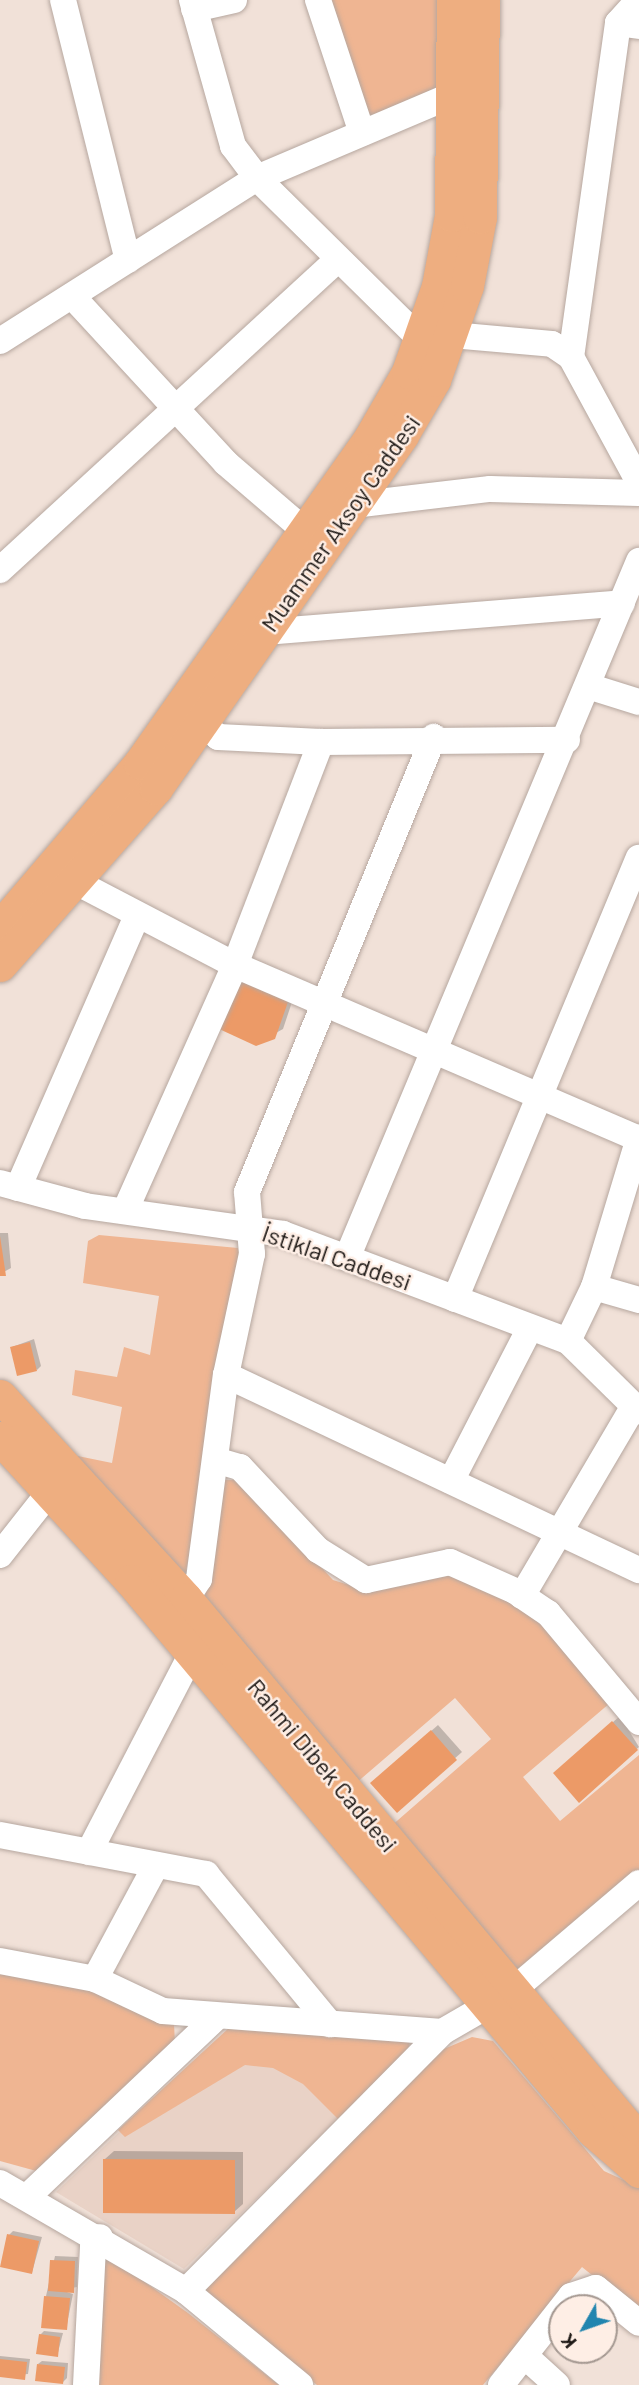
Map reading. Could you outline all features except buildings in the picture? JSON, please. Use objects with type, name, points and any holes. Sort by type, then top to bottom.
[{"type":"main road","points":[[0,928],[111,801],[383,418],[436,337],[451,215],[455,102],[453,0]]},
{"type":"main road","name":"Muammer Aksoy Caddesi","points":[[0,965],[78,883],[202,723],[423,402],[436,337],[480,217],[483,0]]},
{"type":"main road","name":"Rahmi Dibek Caddesi","points":[[0,1396],[186,1599],[500,2000],[593,2131],[639,2171]]},
{"type":"main road","name":"Rahmi Dibek Caddesi","points":[[0,1438],[500,2000],[639,2140]]},
{"type":"street","points":[[63,0],[128,260]]},
{"type":"street","points":[[234,0],[193,5],[233,146],[257,177],[338,259],[436,337],[552,344],[571,357],[639,482]]},
{"type":"street","points":[[318,0],[362,133]]},
{"type":"street","points":[[571,357],[629,24],[639,0]]},
{"type":"street","points":[[0,341],[257,177],[443,99],[455,102]]},
{"type":"street","points":[[0,570],[179,409],[338,259]]},
{"type":"street","points":[[72,296],[226,463],[304,530]]},
{"type":"street","points":[[353,505],[490,489],[639,493]]},
{"type":"street","points":[[347,1258],[431,1049],[591,687],[639,561]]},
{"type":"street","points":[[265,632],[622,603]]},
{"type":"street","points":[[591,687],[639,702]]},
{"type":"street","points":[[202,723],[218,737],[321,742],[434,737],[568,740]]},
{"type":"street","points":[[186,1599],[200,1579],[226,1375],[252,1254],[247,1226],[247,1192],[327,1004],[434,737]]},
{"type":"street","points":[[125,1211],[235,965],[321,742]]},
{"type":"street","points":[[454,1299],[639,858]]},
{"type":"street","points":[[78,883],[136,916],[235,965],[639,1139],[594,1287],[568,1341]]},
{"type":"street","points":[[9,1186],[136,916]]},
{"type":"street","name":"İstiklal Caddesi","points":[[9,1186],[125,1211],[247,1226],[347,1258],[568,1341],[636,1408]]},
{"type":"street","points":[[594,1287],[639,1300]]},
{"type":"street","points":[[451,1481],[530,1328]]},
{"type":"street","points":[[226,1375],[639,1570]]},
{"type":"street","points":[[523,1596],[636,1408]]},
{"type":"street","points":[[215,1460],[240,1467],[318,1550],[366,1580],[450,1562],[523,1596],[548,1613],[639,1722]]},
{"type":"street","points":[[0,1555],[12,1518],[48,1494]]},
{"type":"street","points":[[89,1852],[192,1653]]},
{"type":"street","points":[[0,1835],[156,1865],[218,1881],[330,2024]]},
{"type":"street","points":[[95,1979],[156,1865]]},
{"type":"street","points":[[186,2291],[442,2032],[500,2000],[634,1898]]},
{"type":"street","points":[[0,1961],[95,1979],[163,2011],[442,2032]]},
{"type":"street","points":[[27,2197],[217,2017]]},
{"type":"street","points":[[0,2182],[100,2236],[186,2291],[300,2385]]},
{"type":"street","points":[[86,2385],[93,2247],[100,2236]]},
{"type":"street","points":[[501,2385],[571,2296],[596,2288],[639,2323]]},
{"type":"street","points":[[525,2356],[557,2385]]},
{"type":"shaded area","points":[[327,0],[442,0],[444,84],[366,120]]},
{"type":"shaded area","points":[[99,1235],[238,1248],[243,1259],[186,1572],[178,1574],[68,1454],[112,1463],[122,1407],[72,1395],[75,1370],[117,1377],[124,1347],[150,1355],[159,1296],[83,1283],[88,1241]]},
{"type":"shaded area","points":[[222,1480],[241,1480],[333,1580],[362,1589],[443,1571],[514,1602],[546,1624],[610,1703],[523,1777],[560,1821],[639,1755],[639,1871],[515,1976],[390,1827],[491,1739],[455,1698],[355,1784],[204,1604]]},
{"type":"shaded area","points":[[0,1969],[73,1983],[174,2024],[175,2043],[40,2172],[0,2161]]},
{"type":"shaded area","points":[[230,2027],[408,2051],[184,2269],[56,2192]]},
{"type":"shaded area","points":[[230,2027],[410,2040],[408,2051],[338,2119],[303,2084],[273,2068],[245,2065],[125,2137],[118,2130]]},
{"type":"shaded area","points":[[472,2037],[493,2041],[604,2171],[639,2187],[639,2313],[582,2267],[559,2294],[548,2294],[548,2308],[483,2385],[317,2385],[205,2294],[207,2277],[437,2052]]},
{"type":"shaded area","points":[[107,2255],[188,2313],[279,2385],[92,2385],[101,2260]]}]
